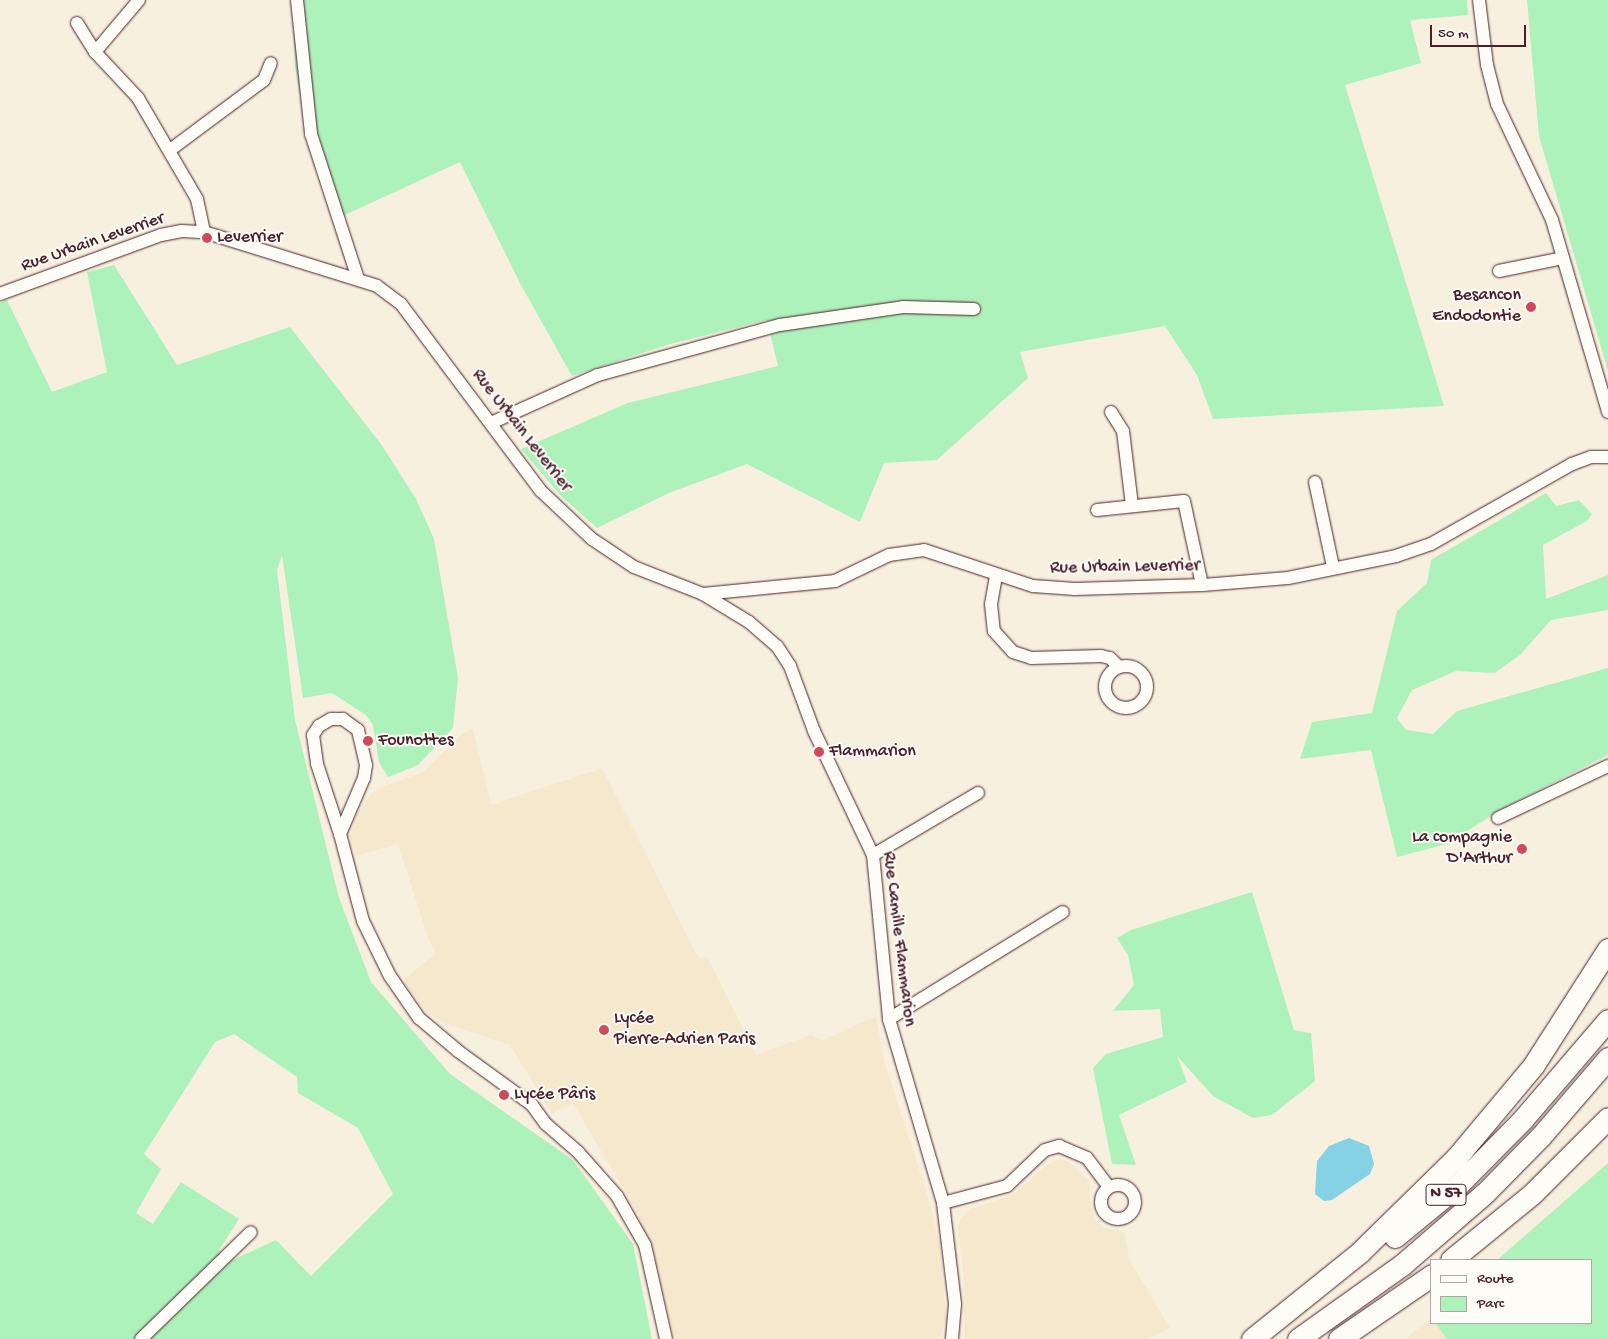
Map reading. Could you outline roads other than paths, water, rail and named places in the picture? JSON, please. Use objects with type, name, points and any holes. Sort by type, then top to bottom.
[{"type":"highway","points":[[1252,1339],[1359,1253],[1456,1158],[1533,1066],[1608,949]]},
{"type":"highway","name":"N 57","points":[[1256,1339],[1342,1280],[1458,1185],[1523,1119],[1608,1020]]},
{"type":"highway","name":"N 57","points":[[1298,1339],[1403,1264],[1485,1193],[1547,1130],[1608,1058]]},
{"type":"highway","points":[[1452,1259],[1532,1194],[1608,1118]]},
{"type":"highway","points":[[1339,1339],[1430,1276]]},
{"type":"street","points":[[95,52],[139,0]]},
{"type":"street","points":[[298,0],[311,134],[358,278]]},
{"type":"street","points":[[1479,0],[1487,65],[1498,104],[1541,192],[1563,258],[1608,412]]},
{"type":"street","points":[[78,23],[95,52],[138,98],[170,150],[197,198],[204,232]]},
{"type":"street","points":[[170,150],[264,80],[271,63]]},
{"type":"street","name":"Rue Urbain Leverrier","points":[[0,294],[161,235],[204,232],[358,278],[377,286],[401,304],[541,492],[592,539],[634,567],[703,594],[835,581],[889,555],[905,551],[924,550],[996,576],[1033,586],[1075,589],[1202,585],[1288,578],[1333,567],[1396,556],[1432,544],[1572,464],[1591,457],[1608,457]]},
{"type":"street","points":[[1499,271],[1563,258]]},
{"type":"street","points":[[491,423],[598,374],[780,324],[903,307],[974,309]]},
{"type":"street","points":[[1111,412],[1123,431],[1132,505]]},
{"type":"street","points":[[1315,482],[1333,567]]},
{"type":"street","points":[[1096,510],[1184,500],[1202,585]]},
{"type":"street","points":[[996,576],[991,604],[994,632],[1013,652],[1031,658],[1100,656],[1110,658],[1119,667]]},
{"type":"street","name":"Rue Camille Flammarion","points":[[703,594],[749,622],[777,646],[790,666],[814,730],[873,855],[889,1020],[943,1203],[955,1304],[952,1339]]},
{"type":"street","points":[[340,834],[364,778],[366,765],[358,730],[343,719],[331,719],[319,726],[312,740],[317,764],[340,834],[363,921],[390,976],[420,1018],[458,1051],[532,1105],[546,1124],[578,1152],[610,1189],[632,1220],[645,1245],[666,1339]]},
{"type":"street","points":[[1498,818],[1608,766]]},
{"type":"street","points":[[873,855],[978,794]]},
{"type":"street","points":[[889,1020],[1063,912]]},
{"type":"street","points":[[943,1203],[1007,1186],[1045,1150],[1059,1146],[1087,1158],[1108,1187]]},
{"type":"street","points":[[141,1339],[251,1232]]},
{"type":"water","points":[[1349,1138],[1369,1146],[1374,1164],[1370,1174],[1332,1200],[1324,1201],[1315,1194],[1317,1161],[1329,1146]]},
{"type":"place","name":"Leverrier","points":[[207,238]]},
{"type":"place","name":"Besancon Endodontie","points":[[1531,307]]},
{"type":"place","name":"Founottes","points":[[368,741]]},
{"type":"place","name":"Flammarion","points":[[819,752]]},
{"type":"place","name":"La compagnie D'Arthur","points":[[1522,849]]},
{"type":"place","name":"Lycée Pierre-Adrien Paris","points":[[604,1030]]},
{"type":"place","name":"Lycée Pâris","points":[[504,1095]]}]
